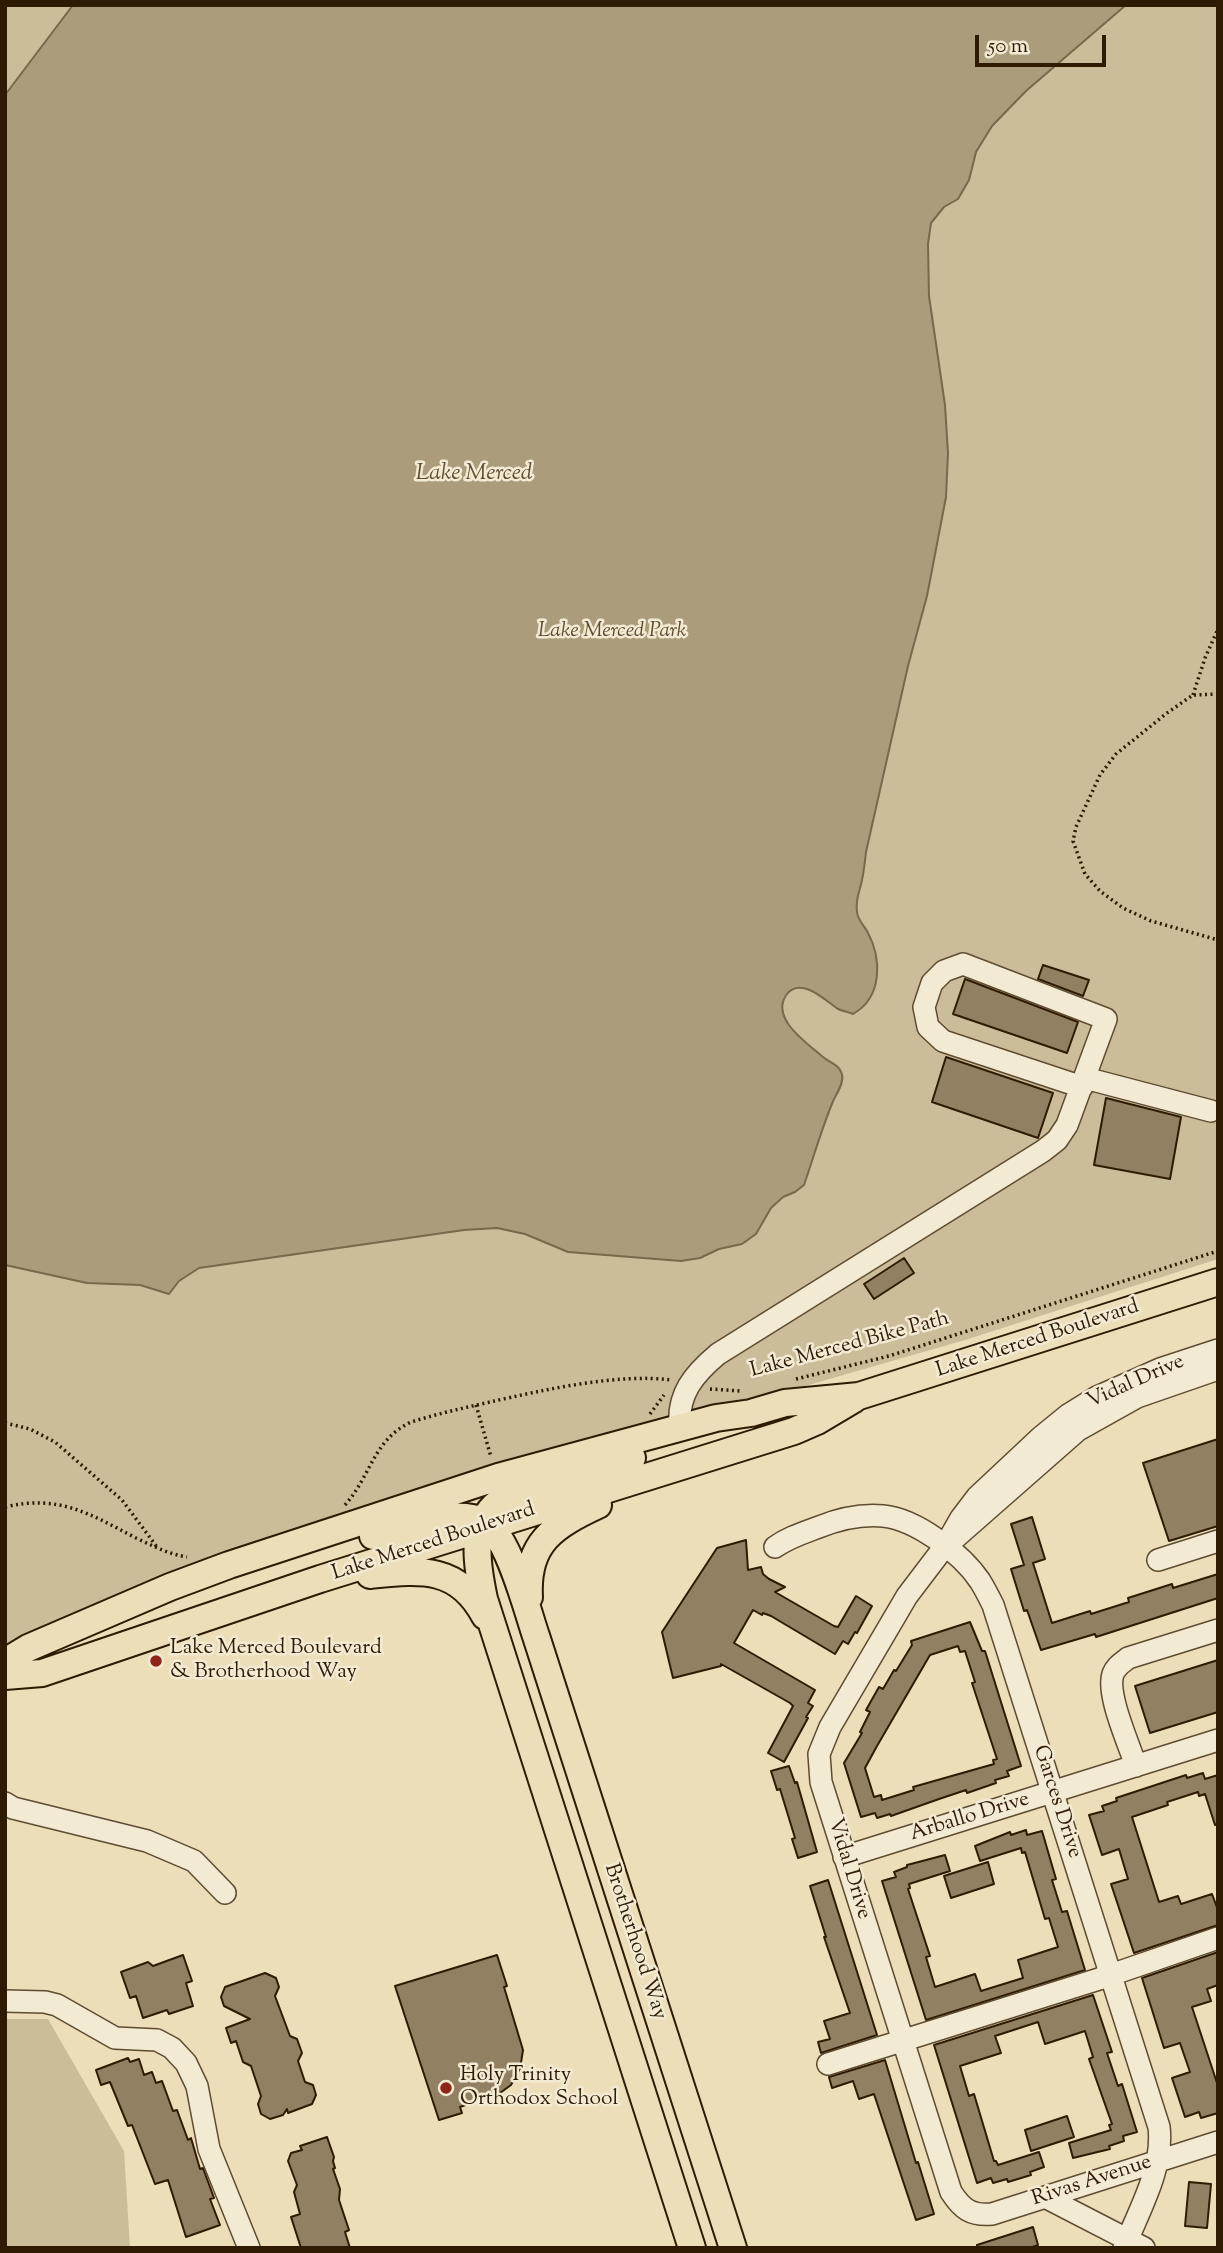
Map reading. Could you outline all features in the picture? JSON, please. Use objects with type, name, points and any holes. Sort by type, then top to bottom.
[{"type":"main road","name":"Lake Merced Boulevard","points":[[5,1662],[28,1648],[170,1587],[240,1561],[498,1477],[716,1418],[749,1402],[785,1403],[859,1396],[1218,1282]]},
{"type":"main road","name":"Lake Merced Boulevard","points":[[5,1676],[42,1673],[484,1525],[794,1430],[838,1410],[859,1396]]},
{"type":"main road","points":[[500,1649],[480,1581],[478,1565],[484,1525],[492,1508],[510,1497],[713,1432],[749,1402]]},
{"type":"main road","points":[[536,1636],[528,1596],[529,1570],[538,1548],[551,1531],[568,1519],[697,1459]]},
{"type":"main road","points":[[28,1648],[405,1526],[455,1518],[484,1525],[499,1538],[512,1564],[536,1636]]},
{"type":"main road","points":[[320,1579],[419,1571],[444,1576],[475,1600],[500,1649]]},
{"type":"main road","name":"Brotherhood Way","points":[[536,1636],[733,2248]]},
{"type":"main road","name":"Brotherhood Way","points":[[500,1649],[692,2248]]},
{"type":"street","points":[[680,1427],[680,1406],[689,1384],[718,1354],[1051,1146],[1062,1133],[1083,1082],[1106,1018],[963,964],[944,971],[932,983],[924,1007],[928,1027],[943,1041],[1083,1082],[1211,1111]]},
{"type":"street","name":"Vidal Drive","points":[[966,2211],[951,2192],[821,1782],[819,1754],[830,1727],[907,1596],[945,1546],[961,1517],[977,1497],[1068,1415],[1129,1381],[1218,1350]]},
{"type":"street","name":"Vidal Drive","points":[[945,1546],[989,1511],[1078,1430],[1137,1398],[1218,1369]]},
{"type":"street","name":"Garces Drive","points":[[775,1547],[789,1537],[830,1523],[857,1517],[885,1516],[915,1526],[945,1546],[972,1572],[993,1605],[1159,2127],[1161,2144],[1158,2161],[1132,2245]]},
{"type":"street","points":[[1158,1560],[1218,1541]]},
{"type":"street","points":[[1136,1766],[1112,1690],[1112,1677],[1117,1666],[1128,1658],[1218,1630]]},
{"type":"street","name":"Arballo Drive","points":[[844,1857],[1218,1740]]},
{"type":"street","points":[[5,1803],[13,1808],[147,1842],[194,1861],[225,1893]]},
{"type":"street","points":[[828,2064],[1111,1975],[1218,1938]]},
{"type":"street","points":[[5,2001],[57,2005],[115,2038],[157,2040],[172,2048],[186,2063],[197,2086],[205,2134],[214,2164],[249,2248]]},
{"type":"street","name":"Rivas Avenue","points":[[966,2211],[977,2215],[992,2214],[1218,2142]]},
{"type":"street","points":[[1045,2197],[1132,2245]]},
{"type":"path","points":[[1194,695],[1205,658],[1218,629]]},
{"type":"path","points":[[1218,694],[1194,695],[1125,746],[1105,768],[1076,827],[1073,841],[1085,874],[1123,908],[1152,920],[1218,940]]},
{"type":"path","name":"Lake Merced Bike Path","points":[[788,1381],[889,1356],[1218,1251]]},
{"type":"path","name":"Lake Merced Bike Path","points":[[342,1507],[356,1491],[377,1451],[392,1433],[421,1419],[476,1405],[579,1385],[663,1379],[716,1391],[749,1402]]},
{"type":"path","points":[[476,1405],[493,1463]]},
{"type":"path","points":[[5,1423],[30,1429],[55,1442],[122,1500],[159,1550]]},
{"type":"path","points":[[5,1507],[43,1501],[74,1508],[159,1550],[172,1555],[198,1557]]},
{"type":"green space","name":"Lake Merced","points":[[5,5],[1218,5],[1218,1259],[965,1340],[732,1407],[208,1566],[5,1644]]},
{"type":"green space","points":[[5,2019],[48,2019],[124,2151],[130,2248],[5,2248]]},
{"type":"water","name":"Lake Merced","points":[[73,5],[1126,5],[1026,91],[992,126],[976,152],[969,180],[958,199],[944,207],[931,223],[928,244],[929,296],[945,405],[948,453],[946,497],[927,596],[908,666],[857,899],[858,915],[875,953],[875,987],[863,1007],[853,1014],[838,1009],[806,989],[793,989],[787,994],[783,1003],[786,1021],[800,1037],[839,1068],[842,1080],[804,1185],[783,1197],[771,1208],[756,1234],[742,1244],[719,1249],[700,1258],[681,1261],[568,1252],[525,1234],[497,1228],[464,1230],[199,1268],[179,1281],[169,1294],[140,1285],[87,1283],[5,1265],[5,95]]},
{"type":"building","points":[[1043,965],[1089,980],[1083,996],[1038,979]]},
{"type":"building","points":[[965,979],[1078,1022],[1067,1053],[953,1014]]},
{"type":"building","points":[[946,1057],[1053,1093],[1038,1138],[932,1102]]},
{"type":"building","points":[[1106,1098],[1181,1117],[1170,1179],[1094,1165]]},
{"type":"building","points":[[904,1258],[914,1273],[874,1299],[864,1284]]},
{"type":"building","points":[[1218,1439],[1218,1526],[1169,1541],[1143,1463]]},
{"type":"building","points":[[1032,1517],[1045,1559],[1033,1563],[1052,1623],[1129,1602],[1128,1598],[1172,1584],[1173,1588],[1218,1574],[1218,1598],[1096,1637],[1095,1634],[1041,1650],[1027,1610],[1024,1611],[1011,1569],[1024,1565],[1011,1524]]},
{"type":"building","points":[[746,1540],[748,1570],[761,1567],[763,1574],[769,1579],[785,1587],[775,1592],[834,1626],[838,1627],[856,1596],[872,1606],[857,1633],[855,1632],[848,1644],[843,1641],[835,1654],[771,1616],[753,1610],[734,1643],[815,1690],[808,1703],[813,1706],[806,1717],[808,1718],[784,1762],[768,1753],[793,1706],[721,1664],[673,1678],[662,1632],[717,1548]]},
{"type":"building","points":[[970,1622],[982,1651],[985,1651],[1021,1766],[1007,1771],[1009,1776],[995,1780],[996,1783],[967,1793],[966,1790],[891,1816],[890,1814],[877,1818],[875,1813],[861,1817],[844,1763],[862,1733],[860,1732],[870,1712],[866,1710],[879,1687],[883,1689],[894,1670],[896,1671],[912,1645],[911,1641]],"holes":[[[958,1646],[960,1652],[965,1651],[975,1682],[972,1683],[997,1759],[993,1760],[994,1764],[913,1787],[914,1790],[882,1800],[881,1795],[874,1797],[865,1768],[930,1655]]]},
{"type":"building","points":[[1218,1660],[1218,1712],[1150,1733],[1135,1686]]},
{"type":"building","points":[[789,1766],[795,1783],[797,1782],[817,1852],[798,1858],[792,1839],[795,1838],[780,1789],[777,1790],[771,1771]]},
{"type":"building","points":[[1203,1773],[1205,1779],[1218,1775],[1218,1824],[1215,1825],[1205,1794],[1199,1796],[1198,1792],[1132,1817],[1159,1902],[1178,1896],[1181,1904],[1212,1894],[1218,1910],[1218,1925],[1134,1953],[1111,1884],[1128,1879],[1119,1849],[1102,1855],[1089,1815],[1104,1811],[1102,1806],[1117,1801],[1116,1798],[1186,1775],[1187,1778]]},
{"type":"building","points":[[1026,1830],[1027,1835],[1042,1831],[1056,1879],[1052,1880],[1062,1912],[1067,1911],[1085,1970],[926,2020],[882,1881],[896,1877],[894,1872],[907,1865],[945,1855],[950,1871],[909,1884],[908,1889],[930,1956],[926,1957],[935,1987],[975,1974],[981,1991],[1023,1978],[1018,1960],[1058,1947],[1049,1918],[1045,1919],[1025,1852],[1022,1853],[1021,1848],[980,1861],[975,1846],[1010,1832],[1011,1835]]},
{"type":"building","points":[[988,1862],[994,1884],[951,1898],[944,1876]]},
{"type":"building","points":[[828,1880],[877,2035],[821,2053],[818,2042],[830,2039],[824,2021],[850,2013],[810,1886]]},
{"type":"building","points":[[1218,1952],[1218,1985],[1207,1989],[1211,2001],[1192,2007],[1218,2086],[1218,2113],[1201,2118],[1199,2112],[1185,2117],[1172,2078],[1190,2072],[1180,2043],[1164,2048],[1142,1978]]},
{"type":"building","points":[[183,1955],[192,1981],[186,1983],[193,2006],[169,2014],[167,2010],[143,2018],[136,1996],[130,1998],[121,1972],[148,1962],[153,1966]]},
{"type":"building","points":[[497,1955],[523,2050],[520,2069],[511,2085],[500,2093],[460,2107],[462,2113],[439,2120],[395,1986]]},
{"type":"building","points":[[265,1973],[276,1978],[279,1987],[275,1996],[290,2036],[297,2039],[302,2053],[298,2061],[305,2082],[313,2085],[316,2095],[312,2104],[288,2113],[287,2109],[283,2115],[270,2119],[261,2114],[258,2104],[261,2096],[251,2066],[243,2062],[236,2041],[231,2043],[226,2028],[250,2019],[224,2006],[221,1997],[225,1987]]},
{"type":"building","points":[[1093,1995],[1112,2052],[1107,2053],[1118,2086],[1122,2084],[1137,2132],[1123,2136],[1124,2141],[1109,2146],[1110,2149],[1073,2158],[1069,2143],[1111,2130],[1109,2125],[1112,2124],[1089,2059],[1093,2057],[1085,2031],[1045,2044],[1038,2022],[995,2036],[1001,2053],[960,2066],[969,2096],[974,2094],[994,2161],[998,2165],[1039,2152],[1044,2167],[1030,2172],[1031,2175],[1008,2182],[1007,2179],[993,2183],[991,2178],[977,2183],[934,2045]]},
{"type":"building","points":[[128,2058],[130,2062],[139,2059],[144,2075],[152,2072],[156,2083],[162,2081],[173,2111],[177,2110],[188,2140],[191,2138],[200,2169],[203,2168],[214,2198],[210,2199],[220,2225],[186,2237],[168,2180],[155,2184],[132,2125],[128,2126],[110,2082],[101,2085],[96,2070]]},
{"type":"building","points":[[885,2060],[934,2214],[916,2220],[874,2094],[859,2099],[853,2081],[832,2088],[829,2077]]},
{"type":"building","points":[[1067,2116],[1074,2137],[1031,2151],[1025,2130]]},
{"type":"building","points":[[327,2137],[334,2157],[333,2169],[349,2230],[345,2232],[350,2248],[301,2248],[291,2217],[300,2214],[294,2192],[297,2185],[288,2161],[291,2153],[302,2150],[300,2146]]},
{"type":"building","points":[[1189,2182],[1211,2184],[1207,2228],[1185,2226]]},
{"type":"building","points":[[1033,2227],[1038,2245],[1030,2248],[977,2248],[977,2245]]},
{"type":"place","name":"Lake Merced Boulevard & Brotherhood Way","points":[[156,1661]]},
{"type":"place","name":"Holy Trinity Orthodox School","points":[[446,2088]]},
{"type":"park label","name":"Lake Merced Park","points":[[612,632]]}]
